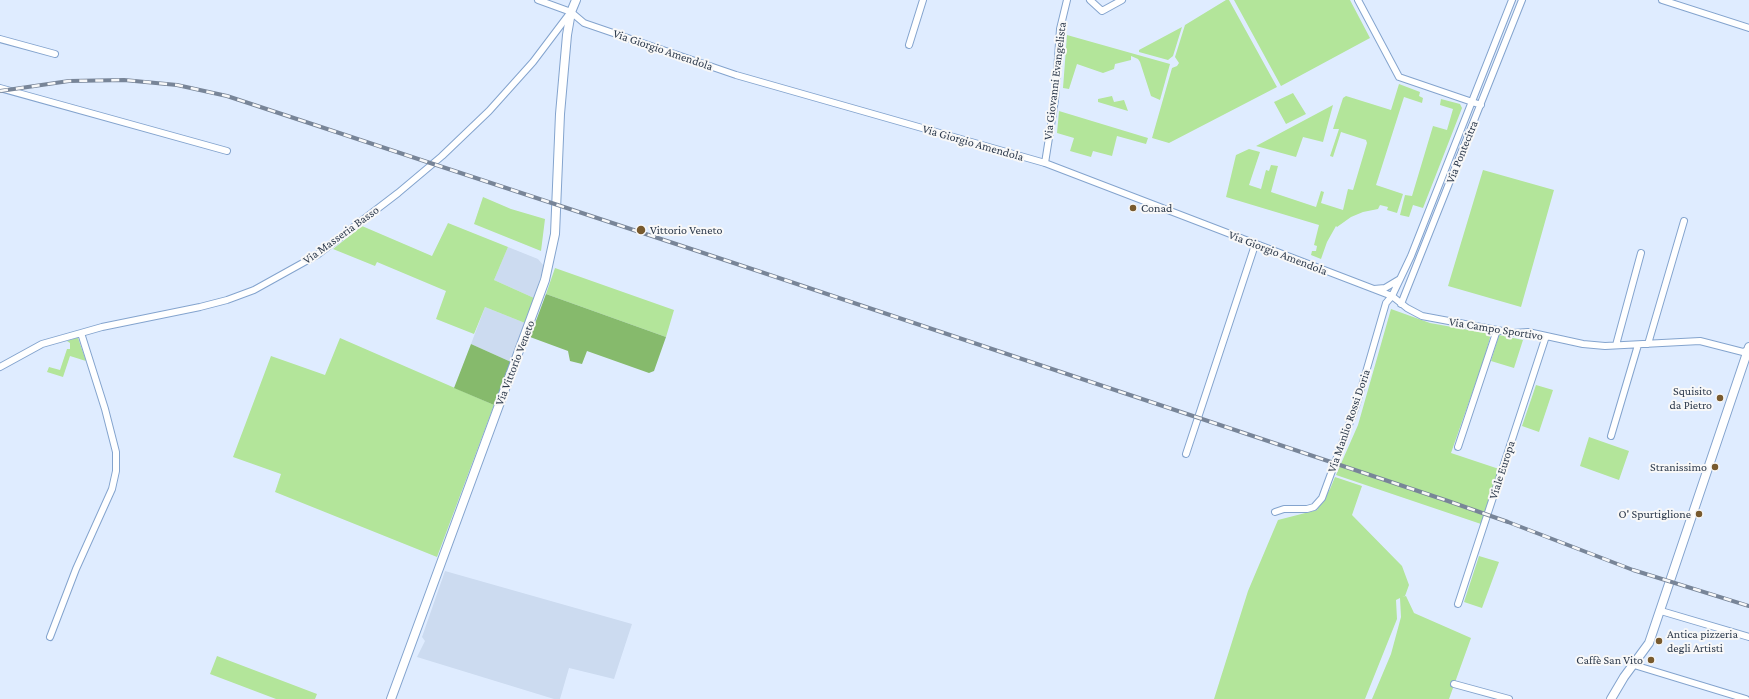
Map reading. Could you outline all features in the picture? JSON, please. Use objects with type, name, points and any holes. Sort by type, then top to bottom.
[{"type":"street","name":"Via Giorgio Amendola","points":[[538,0],[571,12],[584,23],[736,75],[1045,163],[1255,245],[1392,296]]},
{"type":"street","name":"Via Vittorio Veneto","points":[[391,699],[539,301],[549,267],[554,234],[560,114],[571,12],[576,0]]},
{"type":"street","points":[[909,45],[923,0]]},
{"type":"street","name":"Via Giovanni Evangelista","points":[[1045,163],[1055,100],[1060,29],[1067,0]]},
{"type":"street","points":[[1090,0],[1102,11],[1121,0]]},
{"type":"street","points":[[1358,0],[1399,77],[1481,105]]},
{"type":"street","name":"Via Pontecitra","points":[[1392,296],[1411,256],[1512,0]]},
{"type":"street","name":"Via Pontecitra","points":[[1401,304],[1522,0]]},
{"type":"street","points":[[1662,0],[1749,28]]},
{"type":"street","name":"Via Masseria Basso","points":[[0,367],[42,344],[102,327],[200,308],[228,300],[254,290],[317,255],[398,193],[442,156],[479,121],[533,62],[571,12]]},
{"type":"street","points":[[0,39],[55,54]]},
{"type":"street","points":[[0,88],[227,151]]},
{"type":"street","points":[[1648,344],[1684,220]]},
{"type":"street","points":[[1186,454],[1255,245]]},
{"type":"street","points":[[1616,345],[1641,253]]},
{"type":"street","points":[[1372,289],[1385,288],[1400,279]]},
{"type":"street","name":"Via Campo Sportivo","points":[[1392,296],[1401,304],[1422,316],[1512,333],[1524,331],[1584,344],[1638,345],[1700,341],[1743,352],[1749,349]]},
{"type":"street","name":"Via Manlio Rossi Doria","points":[[1275,512],[1284,509],[1307,509],[1314,507],[1322,498],[1357,403],[1386,303],[1392,296]]},
{"type":"street","points":[[1458,447],[1497,330]]},
{"type":"street","points":[[50,636],[76,569],[112,489],[116,471],[116,452],[105,409],[81,333]]},
{"type":"street","name":"Viale Europa","points":[[1458,604],[1546,336]]},
{"type":"street","points":[[1611,436],[1638,345]]},
{"type":"street","points":[[1611,699],[1624,677],[1649,643],[1749,349]]},
{"type":"street","points":[[1661,611],[1749,637]]},
{"type":"street","points":[[1634,665],[1746,699]]},
{"type":"street","points":[[1454,684],[1508,699]]},
{"type":"shaded area","points":[[508,247],[538,259],[544,266],[534,298],[494,280]]},
{"type":"shaded area","points":[[485,307],[525,323],[511,362],[471,344]]},
{"type":"shaded area","points":[[445,571],[632,624],[614,679],[569,668],[560,699],[554,699],[417,657],[425,641],[422,637]]},
{"type":"green space","points":[[1226,0],[1229,0],[1277,87],[1169,143],[1152,138],[1172,68],[1177,66],[1179,63],[1175,57],[1185,25]]},
{"type":"green space","points":[[1234,0],[1350,0],[1370,38],[1281,86]]},
{"type":"green space","points":[[1182,27],[1173,56],[1168,60],[1139,52],[1139,50]]},
{"type":"green space","points":[[1067,35],[1170,64],[1160,100],[1151,96],[1140,62],[1138,59],[1131,56],[1131,60],[1115,64],[1114,69],[1103,73],[1077,64],[1069,89],[1063,88]]},
{"type":"green space","points":[[1399,84],[1420,92],[1419,96],[1423,98],[1422,103],[1404,97],[1376,185],[1403,194],[1397,213],[1387,210],[1388,207],[1380,205],[1378,209],[1363,212],[1351,217],[1337,227],[1336,226],[1327,242],[1321,259],[1311,255],[1312,251],[1316,251],[1317,246],[1314,245],[1319,225],[1226,197],[1236,155],[1249,149],[1260,152],[1249,185],[1261,189],[1266,170],[1269,171],[1271,165],[1278,166],[1271,192],[1316,207],[1321,191],[1324,192],[1321,203],[1343,210],[1348,189],[1353,190],[1367,143],[1366,140],[1341,132],[1333,157],[1330,156],[1339,129],[1333,129],[1343,98],[1346,96],[1391,110]]},
{"type":"green space","points":[[1293,93],[1306,114],[1286,124],[1274,102]]},
{"type":"green space","points":[[1112,96],[1114,102],[1124,100],[1128,111],[1098,102],[1098,99]]},
{"type":"green space","points":[[1441,99],[1460,104],[1462,108],[1423,208],[1413,205],[1409,217],[1400,215],[1405,195],[1412,196],[1433,126],[1447,130],[1453,109],[1440,105]]},
{"type":"green space","points":[[1333,105],[1323,142],[1303,137],[1296,157],[1256,146]]},
{"type":"green space","points":[[1059,111],[1148,138],[1146,144],[1117,136],[1112,156],[1093,151],[1091,157],[1070,151],[1074,138],[1057,133]]},
{"type":"green space","points":[[1483,170],[1554,190],[1521,307],[1448,286]]},
{"type":"green space","points":[[483,197],[511,209],[545,219],[541,251],[474,224]]},
{"type":"green space","points":[[448,223],[508,247],[494,280],[534,298],[525,323],[485,307],[474,334],[436,319],[446,291],[377,262],[375,266],[333,249],[362,226],[432,256]]},
{"type":"green space","points":[[555,268],[674,310],[666,337],[546,294]]},
{"type":"green space","points":[[546,294],[666,337],[654,371],[649,373],[587,351],[582,364],[570,361],[568,351],[530,337]]},
{"type":"green space","points":[[1391,309],[1430,323],[1491,334],[1484,359],[1451,453],[1499,469],[1481,524],[1336,475],[1358,425]]},
{"type":"green space","points":[[1499,335],[1523,340],[1514,368],[1491,361]]},
{"type":"green space","points":[[78,338],[86,361],[70,356],[63,377],[47,372],[49,367],[60,370],[67,349],[70,349],[70,343],[67,341]]},
{"type":"green space","points":[[340,338],[494,405],[437,557],[275,492],[281,474],[233,457],[271,356],[325,375]]},
{"type":"green space","points":[[471,344],[511,362],[494,405],[454,388]]},
{"type":"green space","points":[[1536,385],[1553,390],[1539,432],[1522,426]]},
{"type":"green space","points":[[1589,437],[1629,451],[1619,480],[1580,466]]},
{"type":"green space","points":[[1335,477],[1362,486],[1352,515],[1402,566],[1409,585],[1405,596],[1402,597],[1406,596],[1414,613],[1471,638],[1449,699],[1372,699],[1391,654],[1401,617],[1400,598],[1396,600],[1397,619],[1365,699],[1214,699],[1248,591],[1278,520],[1317,510],[1330,489]]},
{"type":"green space","points":[[1479,556],[1499,562],[1482,608],[1464,602]]},
{"type":"green space","points":[[217,656],[317,694],[315,699],[276,699],[210,674]]},
{"type":"railway","points":[[0,91],[69,81],[124,80],[177,85],[227,96],[1448,501],[1508,522],[1633,570],[1749,606]]},
{"type":"place","name":"Conad","points":[[1133,208]]},
{"type":"place","name":"Vittorio Veneto","points":[[641,230]]},
{"type":"place","name":"Squisito da Pietro","points":[[1720,398]]},
{"type":"place","name":"Stranissimo","points":[[1715,467]]},
{"type":"place","name":"O' Spurtiglione","points":[[1699,514]]},
{"type":"place","name":"Antica pizzeria degli Artisti","points":[[1659,641]]},
{"type":"place","name":"Caffè San Vito","points":[[1651,660]]}]
